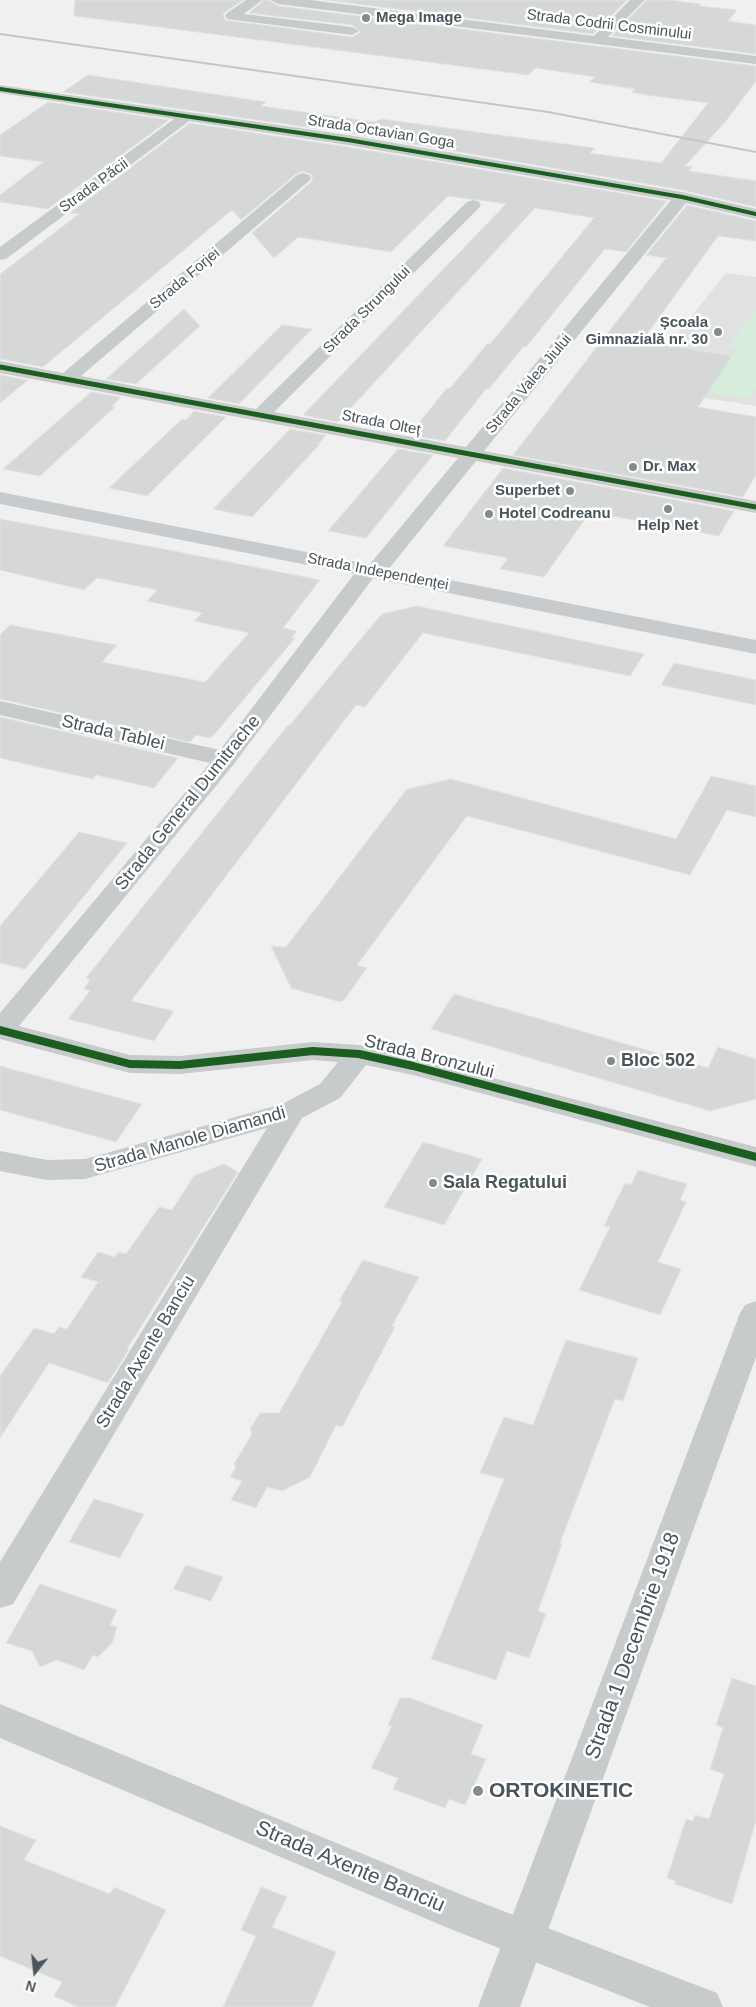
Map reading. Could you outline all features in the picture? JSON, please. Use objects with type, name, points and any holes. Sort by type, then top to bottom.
[{"type":"main road","name":"Strada Independenței","points":[[0,498],[756,647]]},
{"type":"street","points":[[256,0],[232,16],[352,31]]},
{"type":"street","name":"Strada Codrii Cosminului","points":[[278,0],[756,60]]},
{"type":"street","points":[[597,40],[638,0]]},
{"type":"street","name":"Strada Octavian Goga","points":[[0,89],[348,140],[682,197],[756,214]]},
{"type":"street","name":"Strada Păcii","points":[[0,255],[187,116]]},
{"type":"street","name":"Strada Forjei","points":[[67,379],[303,178]]},
{"type":"street","name":"Strada Valea Jiului","points":[[372,571],[682,197]]},
{"type":"street","name":"Strada Strungului","points":[[260,415],[473,205]]},
{"type":"street","name":"Strada Olteț","points":[[0,367],[756,507]]},
{"type":"street","name":"Strada General Dumitrache","points":[[1,1030],[226,759],[372,571]]},
{"type":"street","name":"Strada Tablei","points":[[0,708],[226,759]]},
{"type":"street","name":"Strada Bronzului","points":[[1,1030],[130,1064],[180,1065],[313,1050],[359,1054],[413,1066],[756,1157]]},
{"type":"street","name":"Strada Manole Diamandi","points":[[0,1161],[47,1170],[85,1169],[292,1111],[330,1091],[359,1054]]},
{"type":"street","name":"Strada Axente Banciu","points":[[0,1593],[292,1111]]},
{"type":"street","name":"Strada 1 Decembrie 1918","points":[[499,2007],[756,1313]]},
{"type":"street","name":"Strada Axente Banciu","points":[[0,1721],[462,1914],[702,2007]]},
{"type":"shaded area","name":"Școala Gimnazială nr. 30","points":[[726,273],[756,277],[756,406],[635,387]]},
{"type":"green space","points":[[756,309],[756,388],[750,399],[708,392],[736,349],[728,347]]},
{"type":"building","points":[[75,0],[243,0],[225,12],[223,15],[225,20],[352,37],[361,32],[352,25],[249,13],[264,0],[269,0],[278,6],[756,66],[756,81],[726,121],[685,166],[692,167],[689,171],[756,181],[756,207],[682,190],[348,133],[63,92],[88,75],[266,102],[261,106],[375,122],[381,119],[595,148],[590,153],[661,163],[708,103],[646,95],[632,92],[635,89],[589,82],[595,77],[536,68],[528,75],[74,16]]},
{"type":"building","points":[[325,0],[627,0],[593,34]]},
{"type":"building","points":[[647,0],[670,0],[701,4],[699,6],[737,10],[728,21],[756,25],[756,54],[612,36]]},
{"type":"building","points":[[48,102],[169,120],[48,209],[0,202],[0,195],[43,162],[0,156],[0,135]]},
{"type":"building","points":[[190,123],[348,147],[667,201],[626,252],[605,249],[526,347],[524,346],[489,389],[486,389],[445,441],[409,435],[447,388],[450,388],[488,343],[490,344],[594,218],[535,208],[338,422],[303,415],[506,204],[448,196],[391,252],[298,237],[274,258],[252,233],[311,182],[313,179],[311,174],[302,171],[241,220],[232,210],[43,367],[0,359],[0,274],[79,214],[70,213]]},
{"type":"building","points":[[687,205],[756,221],[756,241],[718,236],[642,341],[732,356],[698,407],[756,417],[756,475],[743,497],[513,455],[666,258],[646,255]]},
{"type":"building","points":[[184,309],[200,326],[136,384],[106,379]]},
{"type":"building","points":[[282,325],[312,329],[239,404],[208,398]]},
{"type":"building","points":[[0,375],[28,380],[0,403]]},
{"type":"building","points":[[91,392],[121,397],[112,406],[115,407],[40,476],[3,469]]},
{"type":"building","points":[[194,411],[226,417],[147,496],[109,488],[182,419],[186,420]]},
{"type":"building","points":[[290,429],[326,435],[318,444],[320,444],[252,517],[213,509]]},
{"type":"building","points":[[398,449],[433,455],[366,538],[328,531]]},
{"type":"building","points":[[503,468],[734,511],[719,536],[590,512],[544,577],[500,569],[508,558],[443,546]]},
{"type":"building","points":[[0,519],[320,580],[283,628],[297,631],[291,638],[295,638],[214,735],[210,738],[196,735],[190,742],[0,699],[0,635],[10,625],[117,645],[102,662],[205,682],[249,633],[194,621],[202,613],[147,601],[157,590],[97,578],[84,590],[0,570]]},
{"type":"building","points":[[417,606],[644,654],[630,676],[423,633],[365,707],[356,705],[131,1001],[174,1011],[154,1041],[68,1019],[90,991],[84,989],[90,980],[86,978],[288,725],[290,725],[364,635],[382,614]]},
{"type":"building","points":[[674,663],[756,680],[756,705],[661,685]]},
{"type":"building","points":[[0,717],[178,758],[154,788],[96,775],[93,779],[47,769],[0,758]]},
{"type":"building","points":[[711,776],[756,786],[756,817],[727,810],[690,875],[467,816],[357,965],[367,968],[344,1000],[340,1002],[291,988],[271,946],[286,947],[407,789],[451,779],[676,839]]},
{"type":"building","points":[[79,832],[127,843],[25,969],[0,963],[0,926]]},
{"type":"building","points":[[454,994],[708,1068],[718,1047],[756,1059],[756,1099],[710,1111],[431,1029]]},
{"type":"building","points":[[0,1066],[142,1104],[116,1142],[0,1110]]},
{"type":"building","name":"Sala Regatului","points":[[423,1142],[482,1159],[444,1225],[384,1207]]},
{"type":"building","points":[[224,1164],[238,1172],[127,1349],[129,1349],[108,1383],[49,1363],[0,1438],[0,1376],[34,1328],[54,1334],[59,1327],[67,1329],[98,1282],[81,1277],[98,1252],[115,1257],[118,1252],[126,1254],[159,1207],[172,1210],[194,1176]]},
{"type":"building","points":[[638,1170],[687,1184],[680,1200],[686,1202],[658,1262],[681,1269],[660,1315],[579,1290],[610,1227],[604,1226],[625,1183],[631,1185]]},
{"type":"building","points":[[363,1260],[419,1277],[392,1326],[395,1327],[342,1427],[336,1425],[310,1477],[282,1491],[267,1487],[256,1508],[231,1500],[242,1481],[230,1477],[236,1467],[234,1464],[252,1434],[250,1429],[260,1413],[279,1413],[342,1302],[339,1301]]},
{"type":"building","points":[[566,1340],[638,1358],[623,1401],[615,1399],[560,1543],[562,1544],[538,1611],[546,1614],[529,1658],[507,1651],[496,1680],[431,1659],[504,1479],[480,1473],[504,1417],[533,1425]]},
{"type":"building","points":[[94,1499],[144,1514],[120,1558],[69,1542]]},
{"type":"building","points":[[186,1565],[223,1577],[211,1601],[173,1589]]},
{"type":"building","points":[[40,1584],[117,1610],[110,1625],[117,1627],[112,1643],[98,1657],[93,1655],[84,1670],[57,1660],[40,1667],[32,1651],[6,1643]]},
{"type":"building","points":[[732,1678],[756,1686],[756,1821],[732,1904],[675,1884],[676,1881],[667,1878],[686,1819],[693,1821],[695,1815],[709,1819],[724,1774],[710,1769],[723,1728],[716,1725]]},
{"type":"building","points":[[400,1698],[410,1698],[483,1725],[471,1754],[486,1759],[465,1805],[449,1799],[445,1808],[393,1789],[398,1778],[371,1768],[392,1726],[388,1725]]},
{"type":"building","points":[[0,1826],[36,1840],[24,1860],[110,1894],[114,1887],[166,1910],[115,2007],[78,2007],[54,1996],[62,1982],[0,1956]]},
{"type":"building","points":[[261,1887],[287,1897],[272,1927],[336,1952],[312,2007],[223,2007],[256,1936],[241,1930]]},
{"type":"railway","points":[[0,34],[548,112],[756,152]]},
{"type":"cycle path","points":[[0,89],[348,140],[682,197],[756,214]]},
{"type":"cycle path","points":[[0,367],[756,507]]},
{"type":"cycle path","points":[[0,1030],[130,1064],[180,1065],[313,1051],[359,1054],[413,1066],[756,1157]]},
{"type":"place","name":"Mega Image","points":[[366,18]]},
{"type":"place","name":"Școala Gimnazială nr. 30","points":[[718,332]]},
{"type":"place","name":"Dr. Max","points":[[633,467]]},
{"type":"place","name":"Superbet","points":[[570,491]]},
{"type":"place","name":"Help Net","points":[[668,509]]},
{"type":"place","name":"Hotel Codreanu","points":[[489,514]]},
{"type":"place","name":"Bloc 502","points":[[611,1061]]},
{"type":"place","name":"Sala Regatului","points":[[433,1183]]},
{"type":"place","name":"ORTOKINETIC","points":[[478,1791]]}]
